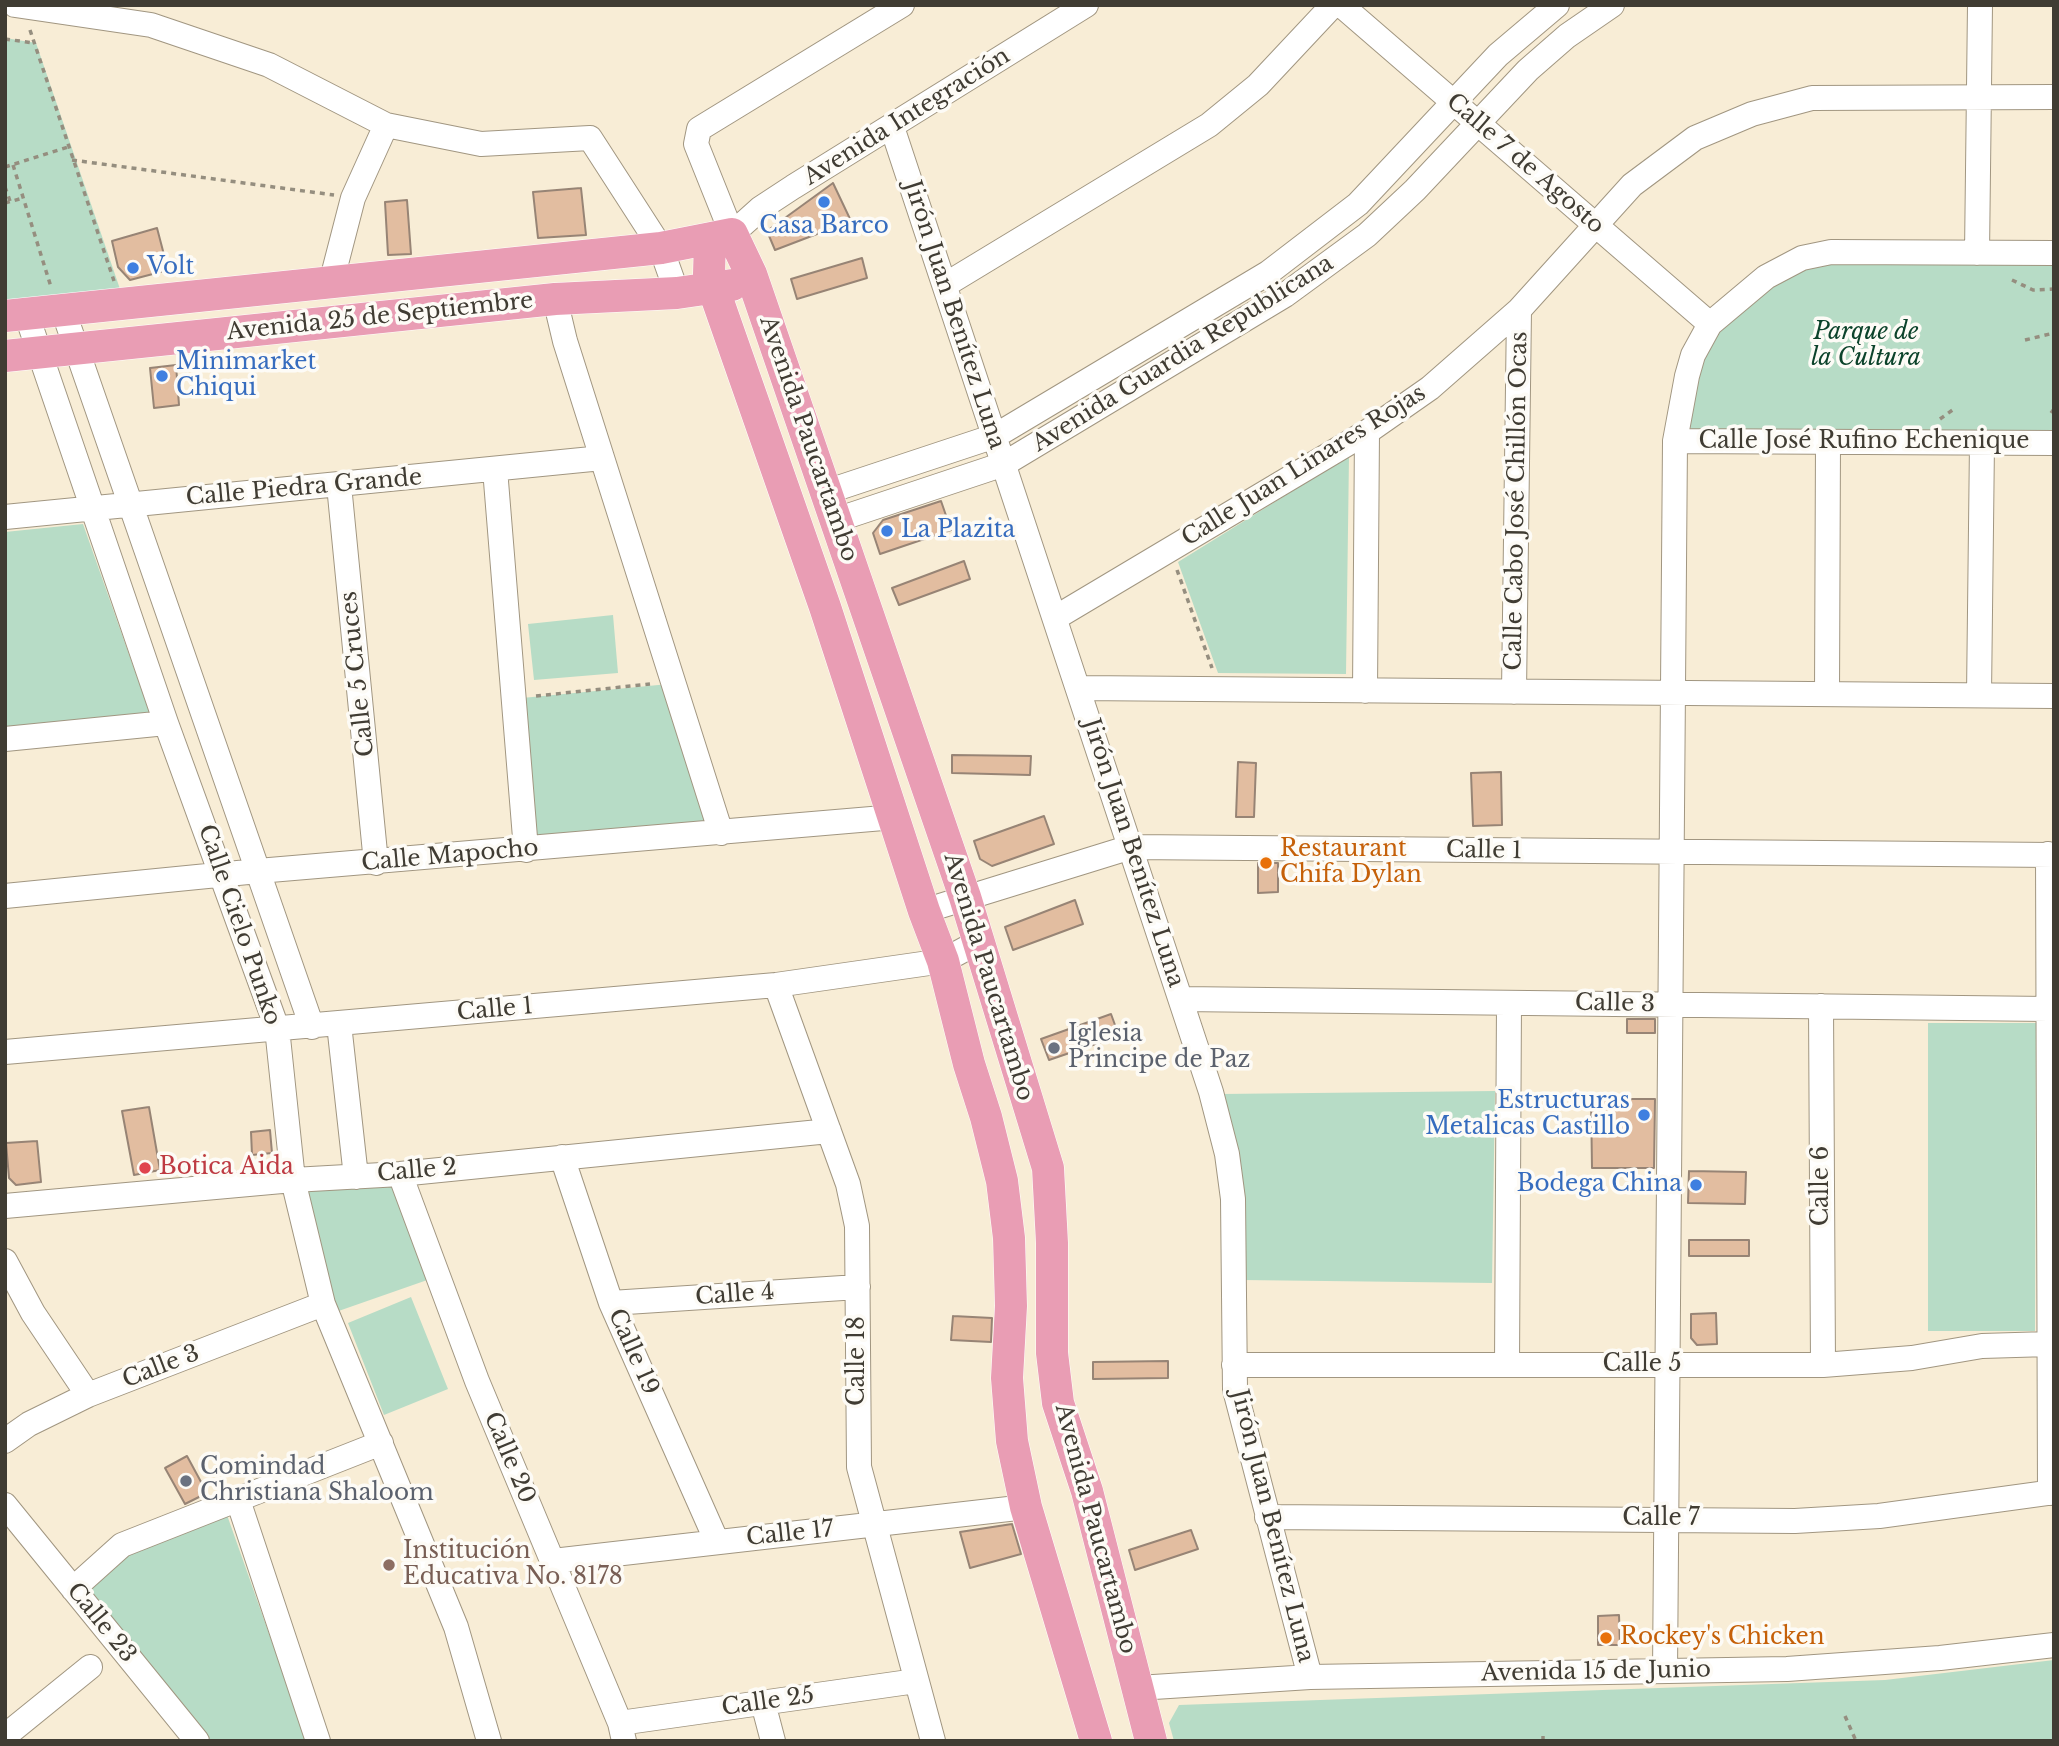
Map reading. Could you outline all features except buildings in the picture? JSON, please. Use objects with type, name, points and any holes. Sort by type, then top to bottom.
[{"type":"main road","name":"Avenida 25 de Septiembre","points":[[16,314],[58,302],[130,303],[660,248],[721,237]]},
{"type":"main road","name":"Avenida Paucartambo","points":[[721,237],[751,274],[964,897],[1048,1168],[1052,1243],[1052,1353],[1058,1403],[1087,1491],[1152,1741]]},
{"type":"main road","name":"Avenida Paucartambo","points":[[721,237],[709,274],[825,607],[924,911],[943,961],[1002,1181],[1009,1238],[1011,1306],[1007,1378],[1012,1441],[1026,1507],[1096,1741]]},
{"type":"main road","name":"Avenida 25 de Septiembre","points":[[5,356],[555,299],[714,290],[731,286],[751,274]]},
{"type":"main road","points":[[1135,1741],[1138,1688]]},
{"type":"street","points":[[721,237],[696,144],[699,129],[716,116],[902,5]]},
{"type":"street","name":"Avenida Integración","points":[[721,237],[782,194],[1086,5]]},
{"type":"street","points":[[945,285],[1209,125],[1258,85],[1334,5]]},
{"type":"street","name":"Calle 7 de Agosto","points":[[1341,5],[1710,324]]},
{"type":"street","name":"Avenida Guardia Republicana","points":[[831,506],[995,436],[1234,295],[1299,251],[1358,204],[1498,55],[1557,5]]},
{"type":"street","name":"Avenida Guardia Republicana","points":[[831,506],[1004,464],[1319,273],[1391,213],[1544,54],[1612,5]]},
{"type":"street","points":[[1977,253],[1980,5]]},
{"type":"street","points":[[20,6],[152,15],[269,65],[386,125],[481,144],[590,138],[660,248],[677,293]]},
{"type":"street","name":"Calle Juan Linares Rojas","points":[[1055,618],[1367,432],[1457,368],[1519,310],[1632,184],[1671,153],[1720,126],[1783,104],[1834,97],[2054,97]]},
{"type":"street","points":[[331,283],[353,198],[386,125]]},
{"type":"street","name":"Jirón Juan Benítez Luna","points":[[892,127],[1211,1092],[1231,1176],[1235,1390],[1310,1677]]},
{"type":"street","points":[[1665,1671],[1675,441],[1686,376],[1693,355],[1710,324],[1766,277],[1816,254],[2054,253]]},
{"type":"street","points":[[555,299],[721,832]]},
{"type":"street","name":"Calle Cielo Punko","points":[[58,302],[312,1027]]},
{"type":"street","name":"Calle Cabo José Chillón Ocas","points":[[1514,692],[1519,310]]},
{"type":"street","name":"Calle Cielo Punko","points":[[16,314],[39,352],[166,723],[224,876],[277,1028],[293,1180],[323,1304],[456,1627],[489,1741]]},
{"type":"street","points":[[1365,691],[1367,432]]},
{"type":"street","name":"Calle José Rufino Echenique","points":[[1675,441],[2054,443]]},
{"type":"street","points":[[1827,694],[1828,442]]},
{"type":"street","points":[[1979,695],[1982,443]]},
{"type":"street","name":"Calle Piedra Grande","points":[[5,517],[603,458]]},
{"type":"street","points":[[495,469],[526,849]]},
{"type":"street","name":"Calle 5 Cruces","points":[[339,485],[376,863]]},
{"type":"street","points":[[1078,688],[2054,696]]},
{"type":"street","points":[[5,739],[166,723]]},
{"type":"street","name":"Calle Mapocho","points":[[5,896],[258,871],[895,817]]},
{"type":"street","name":"Calle 1","points":[[924,911],[1131,847],[2051,854]]},
{"type":"street","points":[[2051,854],[2048,1010],[2052,1492]]},
{"type":"street","name":"Calle 1","points":[[5,1052],[776,985],[943,961],[978,942]]},
{"type":"street","name":"Calle 18","points":[[776,985],[848,1184],[857,1226],[859,1467],[933,1741]]},
{"type":"street","name":"Calle 3","points":[[1181,999],[2048,1010]]},
{"type":"street","points":[[1507,1365],[1509,1003]]},
{"type":"street","name":"Calle 6","points":[[1821,1006],[1823,1365]]},
{"type":"street","points":[[339,1024],[356,1177]]},
{"type":"street","name":"Calle 2","points":[[5,1206],[293,1180],[400,1174],[829,1131]]},
{"type":"street","name":"Calle 19","points":[[562,1157],[611,1303],[717,1542]]},
{"type":"street","name":"Calle 20","points":[[400,1174],[477,1381],[622,1732]]},
{"type":"street","points":[[5,1261],[33,1313],[88,1395]]},
{"type":"street","name":"Calle 4","points":[[611,1303],[858,1287]]},
{"type":"street","name":"Calle 3","points":[[5,1441],[29,1424],[88,1395],[323,1304]]},
{"type":"street","name":"Calle 5","points":[[1234,1365],[1823,1365],[1912,1358],[1982,1346],[2049,1344]]},
{"type":"street","points":[[74,1589],[89,1572],[122,1545],[381,1443]]},
{"type":"street","name":"Calle 7","points":[[1268,1517],[1795,1521],[1879,1516],[2052,1492]]},
{"type":"street","points":[[238,1500],[318,1741]]},
{"type":"street","name":"Calle 23","points":[[5,1505],[197,1741]]},
{"type":"street","name":"Calle 17","points":[[553,1561],[1026,1507]]},
{"type":"street","name":"Avenida 15 de Junio","points":[[1138,1688],[1310,1677],[1787,1669],[1940,1658],[2054,1645]]},
{"type":"street","points":[[5,1736],[90,1667]]},
{"type":"street","name":"Calle 25","points":[[622,1732],[763,1703],[916,1681]]},
{"type":"street","points":[[763,1703],[773,1741]]},
{"type":"path","points":[[20,6],[116,287],[130,303]]},
{"type":"path","points":[[5,39],[34,43]]},
{"type":"path","points":[[5,167],[68,147]]},
{"type":"path","points":[[72,160],[353,198]]},
{"type":"path","points":[[13,165],[58,302]]},
{"type":"path","points":[[5,187],[8,202],[23,198]]},
{"type":"path","points":[[2012,280],[2033,290],[2054,289]]},
{"type":"path","points":[[2025,341],[2054,333]]},
{"type":"path","points":[[1940,419],[1954,409]]},
{"type":"path","points":[[1169,549],[1220,690]]},
{"type":"path","points":[[513,698],[673,682]]},
{"type":"path","points":[[1845,1716],[1856,1741]]},
{"type":"path","points":[[1543,1733],[1543,1741]]},
{"type":"green space","points":[[5,38],[36,43],[120,289],[5,302]]},
{"type":"green space","name":"Parque de la Cultura","points":[[2054,262],[2054,435],[1693,430],[1688,426],[1689,405],[1708,342],[1757,293],[1814,263]]},
{"type":"green space","points":[[1349,456],[1346,674],[1218,673],[1178,562]]},
{"type":"green space","points":[[83,524],[150,714],[5,729],[5,532]]},
{"type":"green space","points":[[613,615],[618,673],[534,680],[528,624]]},
{"type":"green space","points":[[669,684],[710,824],[536,837],[522,698]]},
{"type":"green space","points":[[1928,1023],[2036,1023],[2035,1331],[1928,1331]]},
{"type":"green space","points":[[1495,1091],[1492,1283],[1242,1280],[1221,1094]]},
{"type":"green space","points":[[396,1179],[433,1278],[330,1314],[293,1190]]},
{"type":"green space","points":[[411,1297],[448,1389],[384,1415],[348,1323]]},
{"type":"green space","points":[[227,1515],[307,1741],[200,1741],[73,1598],[127,1552]]},
{"type":"green space","points":[[2054,1660],[2054,1741],[1174,1741],[1169,1723],[1179,1705],[1885,1680]]},
{"type":"place","name":"Casa Barco","points":[[824,202]]},
{"type":"place","name":"Volt","points":[[133,268]]},
{"type":"place","name":"Minimarket Chiqui","points":[[162,376]]},
{"type":"place","name":"La Plazita","points":[[887,531]]},
{"type":"place","name":"Restaurant Chifa Dylan","points":[[1266,863]]},
{"type":"place","name":"Iglesia Principe de Paz","points":[[1054,1048]]},
{"type":"place","name":"Estructuras Metalicas Castillo","points":[[1644,1115]]},
{"type":"place","name":"Botica Aida","points":[[145,1168]]},
{"type":"place","name":"Bodega China","points":[[1696,1185]]},
{"type":"place","name":"Comindad Christiana Shaloom","points":[[186,1481]]},
{"type":"place","name":"Institución Educativa No. 8178","points":[[389,1565]]},
{"type":"place","name":"Rockey's Chicken","points":[[1606,1638]]}]
